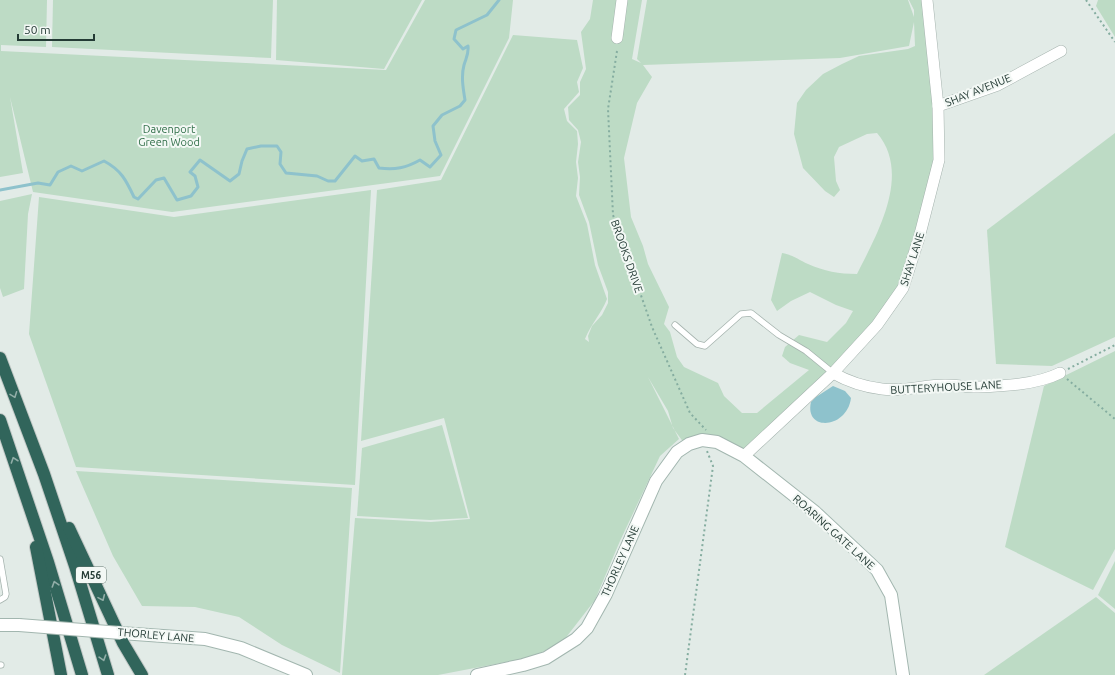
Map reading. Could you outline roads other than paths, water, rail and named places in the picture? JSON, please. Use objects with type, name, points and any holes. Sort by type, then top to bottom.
[{"type":"highway","name":"M56","points":[[0,358],[44,474],[75,566],[108,675]]},
{"type":"highway","points":[[0,420],[27,497],[82,675]]},
{"type":"highway","name":"M56","points":[[44,474],[113,623],[142,675]]},
{"type":"highway","points":[[27,497],[61,675]]},
{"type":"street","points":[[617,38],[622,0]]},
{"type":"street","name":"SHAY LANE","points":[[744,456],[832,373],[877,325],[903,288],[919,238],[939,160],[938,106],[927,0]]},
{"type":"street","name":"SHAY AVENUE","points":[[938,106],[998,85],[1061,51]]},
{"type":"street","name":"BUTTERYHOUSE LANE","points":[[832,373],[842,379],[867,386],[892,390],[945,385],[976,387],[1017,383],[1050,378],[1060,373]]},
{"type":"street","name":"THORLEY LANE","points":[[477,675],[524,665],[546,658],[576,639],[587,628],[606,594],[656,481],[677,452],[689,444],[702,440],[717,442],[744,456]]},
{"type":"street","name":"ROARING GATE LANE","points":[[744,456],[815,512],[877,570],[891,595],[902,675]]},
{"type":"street","name":"THORLEY LANE","points":[[0,625],[19,625],[206,639],[241,648],[306,675]]},
{"type":"lane","points":[[675,325],[697,344],[705,346],[741,314],[751,313],[779,335],[817,359],[832,373]]},
{"type":"lane","points":[[0,559],[6,594],[5,597],[0,600]]},
{"type":"water","points":[[833,386],[845,391],[851,398],[848,408],[842,416],[835,421],[827,423],[820,422],[814,418],[811,412],[811,402]]},
{"type":"waterway","points":[[0,190],[38,183],[50,185],[58,172],[71,166],[82,171],[104,161],[119,172],[134,197],[138,199],[156,180],[164,178],[177,200],[191,196],[198,187],[195,176],[190,172],[200,160],[230,181],[239,174],[247,149],[261,146],[277,146],[281,152],[280,164],[286,173],[317,176],[328,181],[335,181],[355,156],[362,161],[374,159],[379,168],[400,168],[420,160],[430,167],[441,155],[435,141],[433,126],[442,115],[460,106],[465,100],[463,73],[468,54],[468,46],[463,49],[454,39],[456,30],[487,15],[499,0]]},
{"type":"park label","name":"Davenport Green Wood","points":[[169,135]]}]
